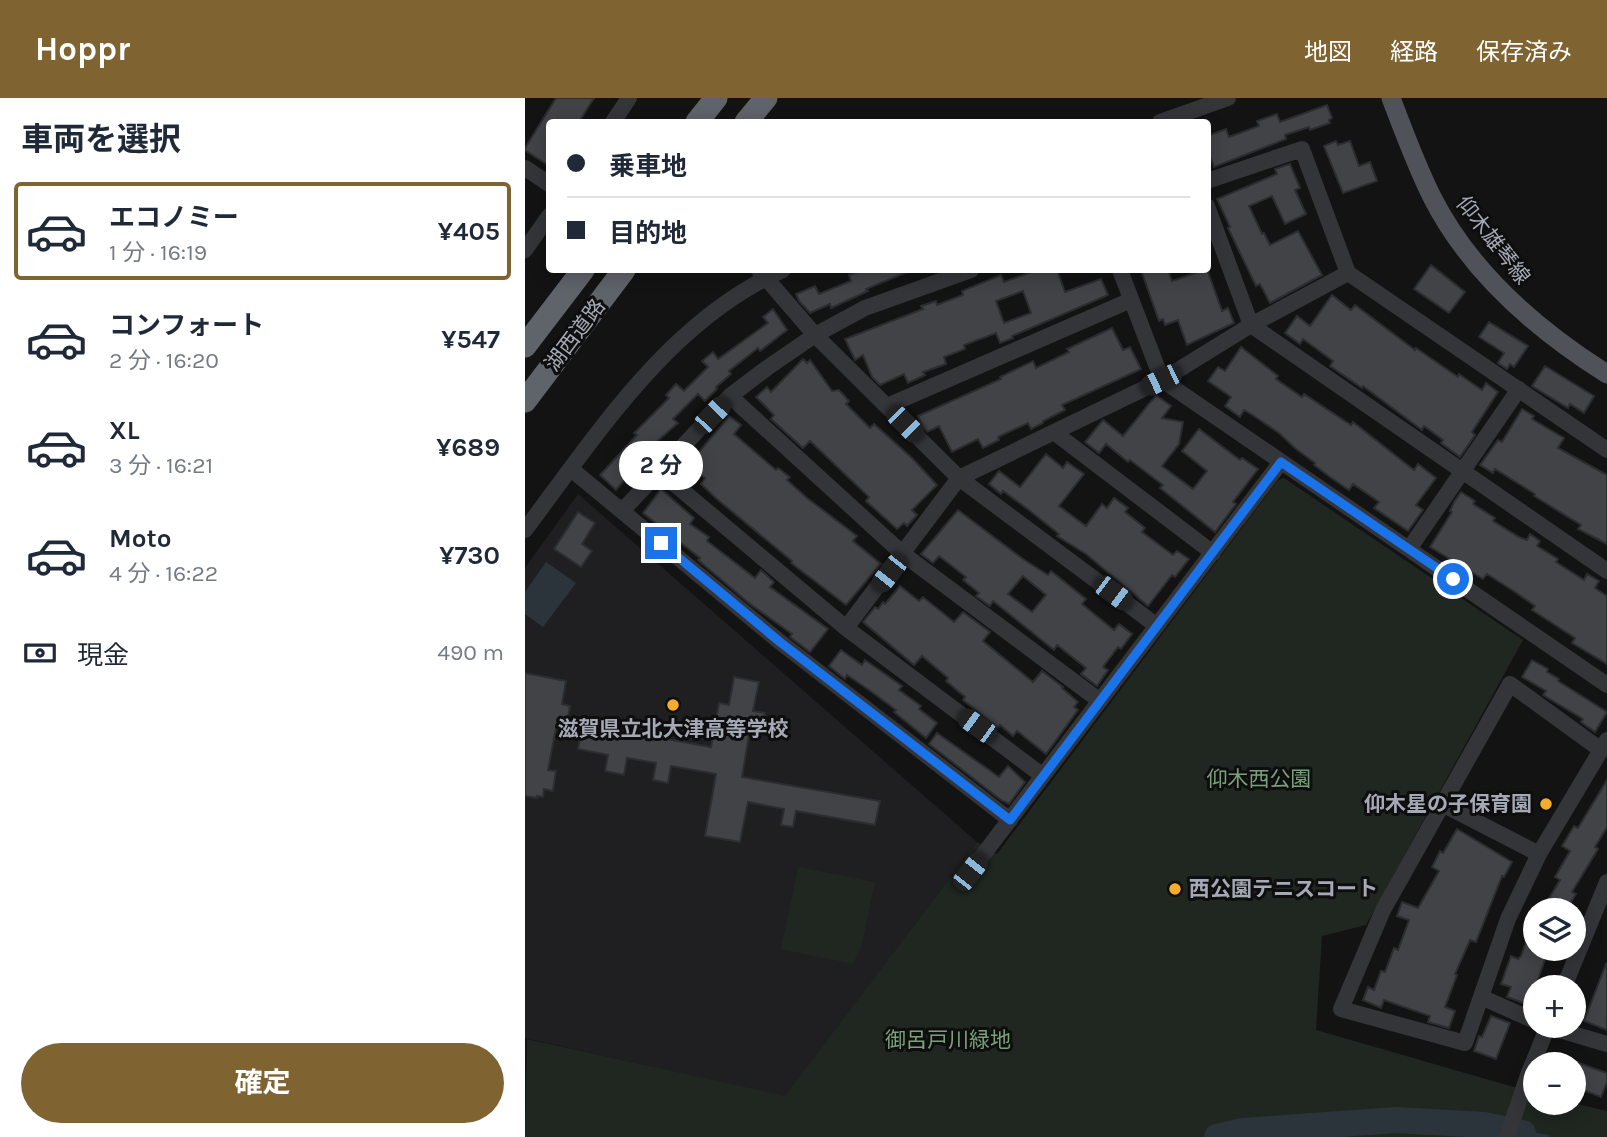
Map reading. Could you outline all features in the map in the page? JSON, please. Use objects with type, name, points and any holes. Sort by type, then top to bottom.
[{"type":"highway","points":[[691,119],[706,98]]},
{"type":"highway","points":[[699,119],[716,98]]},
{"type":"highway","points":[[737,119],[753,98]]},
{"type":"highway","points":[[748,119],[766,98]]},
{"type":"highway","name":"湖西道路","points":[[525,346],[581,273]]},
{"type":"highway","name":"湖西道路","points":[[525,401],[622,273]]},
{"type":"main road","name":"仰木雄琴線","points":[[1391,98],[1417,165],[1455,236],[1495,284],[1523,312],[1566,348],[1607,373]]},
{"type":"street","points":[[615,119],[629,98]]},
{"type":"street","points":[[1168,119],[1228,98]]},
{"type":"street","points":[[1211,180],[1302,149],[1348,273],[1607,450]]},
{"type":"street","points":[[525,168],[546,182]]},
{"type":"street","points":[[1211,217],[1251,325],[1607,571]]},
{"type":"street","points":[[525,250],[546,220]]},
{"type":"street","points":[[525,530],[625,397],[686,335],[763,273],[815,335],[959,478],[1157,626]]},
{"type":"street","points":[[623,510],[730,396],[815,335],[865,308],[963,273]]},
{"type":"street","points":[[1121,273],[1161,380],[1607,685]]},
{"type":"street","points":[[846,628],[959,478],[1161,380],[1251,325],[1348,273]]},
{"type":"street","points":[[887,406],[1131,300]]},
{"type":"street","points":[[1409,549],[1519,389]]},
{"type":"street","points":[[730,396],[903,554],[1100,701]]},
{"type":"street","points":[[1055,433],[1213,553]]},
{"type":"street","points":[[970,872],[1281,462]]},
{"type":"street","points":[[571,468],[780,642],[1010,820]]},
{"type":"street","points":[[659,471],[846,628],[1043,776]]},
{"type":"street","points":[[1510,684],[1604,745],[1539,854],[1508,919],[1465,1043],[1341,1009],[1383,910],[1442,804],[1510,684]]},
{"type":"street","points":[[1442,804],[1539,854]]},
{"type":"street","points":[[1569,975],[1607,882]]},
{"type":"street","points":[[1481,997],[1523,1016]]},
{"type":"street","points":[[1507,1137],[1542,1038]]},
{"type":"street","points":[[1586,1038],[1607,1044]]},
{"type":"shaded area","name":"滋賀県立北大津高等学校","points":[[578,494],[977,842],[785,1097],[525,1038],[525,568]]},
{"type":"shaded area","points":[[546,562],[576,583],[543,627],[525,614],[525,592]]},
{"type":"green space","points":[[1284,478],[1523,640],[1366,925],[1322,936],[1316,1030],[1523,1090],[1523,1115],[1586,1115],[1586,1106],[1607,1111],[1607,1137],[525,1137],[527,1039],[785,1096],[977,842],[997,854],[1278,480]]},
{"type":"green space","points":[[798,867],[875,882],[862,945],[853,964],[781,949]]},
{"type":"building","points":[[556,98],[594,98],[581,119],[546,119],[546,164],[525,148]]},
{"type":"building","points":[[1327,105],[1332,118],[1330,123],[1285,135],[1286,139],[1214,167],[1211,159],[1211,135],[1226,129],[1229,137],[1259,126],[1257,121],[1277,114],[1280,122]]},
{"type":"building","points":[[1336,141],[1338,145],[1350,141],[1359,166],[1370,162],[1377,181],[1343,193],[1324,146]]},
{"type":"building","points":[[1290,164],[1300,188],[1295,190],[1306,214],[1285,224],[1272,196],[1249,206],[1270,245],[1298,231],[1322,275],[1270,303],[1260,284],[1256,286],[1217,199],[1277,174],[1275,169]]},
{"type":"building","points":[[1431,265],[1465,292],[1449,313],[1414,289]]},
{"type":"building","points":[[905,273],[866,289],[868,291],[831,308],[830,304],[810,313],[799,301],[796,294],[815,286],[819,294],[851,281],[849,275]]},
{"type":"building","points":[[1029,273],[1058,273],[1065,292],[1101,279],[1108,295],[1000,343],[996,333],[964,345],[965,349],[944,357],[946,364],[923,372],[925,375],[908,383],[904,374],[880,385],[872,377],[863,355],[855,360],[845,339],[923,309],[921,306],[936,301],[937,305],[963,295],[962,291],[1001,275],[1004,282]],"holes":[[[1023,291],[1031,313],[1004,323],[996,301]]]},
{"type":"building","points":[[1142,273],[1169,273],[1172,281],[1195,273],[1208,273],[1222,311],[1228,308],[1234,323],[1187,345],[1178,320],[1165,325],[1163,319],[1159,321]]},
{"type":"building","points":[[1332,295],[1351,310],[1355,305],[1415,350],[1416,348],[1458,377],[1459,374],[1482,390],[1486,383],[1498,392],[1472,432],[1475,435],[1460,457],[1424,426],[1422,430],[1363,386],[1362,388],[1330,366],[1333,361],[1303,339],[1300,344],[1285,333],[1297,316],[1310,326]]},
{"type":"building","points":[[773,309],[787,330],[729,371],[731,374],[705,401],[698,394],[673,419],[678,423],[654,444],[616,490],[600,475],[637,435],[634,433],[669,398],[666,395],[676,384],[684,391],[708,367],[702,361],[713,352],[718,359],[768,323],[763,317]]},
{"type":"building","points":[[1489,322],[1528,346],[1514,367],[1510,364],[1507,369],[1498,363],[1504,353],[1479,337]]},
{"type":"building","points":[[1112,328],[1123,350],[1130,347],[1141,369],[1062,405],[1065,410],[1043,423],[1031,429],[1028,423],[998,437],[999,440],[983,448],[978,439],[952,452],[939,426],[927,432],[923,428],[918,416],[1001,379],[1000,377],[1033,361],[1036,368],[1069,352],[1067,349]]},
{"type":"building","points":[[1241,347],[1278,376],[1276,379],[1302,397],[1304,394],[1351,425],[1353,422],[1414,470],[1418,464],[1436,478],[1416,505],[1423,510],[1408,531],[1374,508],[1379,502],[1353,484],[1349,490],[1330,477],[1279,433],[1244,410],[1240,417],[1225,406],[1231,397],[1208,381],[1218,367],[1225,371]]},
{"type":"building","points":[[803,359],[807,363],[810,360],[832,391],[839,390],[849,401],[846,404],[870,428],[874,424],[937,485],[912,510],[917,515],[907,526],[904,523],[897,529],[866,501],[869,497],[810,441],[803,448],[771,419],[774,415],[756,397],[767,387],[771,392]]},
{"type":"building","points":[[1545,366],[1594,396],[1584,413],[1570,404],[1568,408],[1532,386]]},
{"type":"building","points":[[1156,395],[1171,406],[1162,418],[1183,422],[1179,444],[1162,466],[1193,489],[1207,471],[1182,451],[1199,429],[1240,460],[1242,458],[1258,469],[1215,532],[1160,488],[1163,485],[1130,460],[1128,462],[1106,444],[1099,453],[1085,442],[1103,420],[1123,436]]},
{"type":"building","points":[[1522,409],[1534,416],[1532,419],[1564,438],[1558,448],[1607,475],[1607,544],[1578,529],[1581,525],[1495,469],[1493,473],[1480,465],[1498,440],[1502,442]]},
{"type":"building","points":[[729,416],[741,425],[734,434],[776,470],[778,468],[790,477],[787,480],[807,498],[857,536],[853,541],[881,564],[846,605],[791,563],[792,561],[718,500],[701,484],[705,478],[688,465]]},
{"type":"building","points":[[1046,454],[1063,468],[1067,462],[1084,474],[1059,506],[1086,526],[1102,504],[1107,508],[1114,498],[1128,508],[1125,512],[1145,528],[1142,532],[1173,555],[1177,551],[1189,559],[1175,577],[1172,575],[1148,606],[1086,554],[1057,536],[1059,534],[1025,507],[989,484],[999,471],[1020,487]]},
{"type":"building","points":[[661,489],[694,518],[690,524],[709,537],[707,541],[755,578],[761,570],[774,582],[770,587],[828,629],[810,652],[790,637],[792,634],[750,604],[698,560],[700,558],[643,513]]},
{"type":"building","points":[[1461,492],[1475,501],[1473,504],[1495,518],[1493,521],[1519,537],[1527,540],[1530,534],[1540,541],[1537,546],[1558,559],[1556,562],[1584,580],[1587,574],[1599,581],[1595,588],[1607,596],[1607,664],[1572,643],[1575,638],[1532,610],[1535,606],[1515,592],[1487,574],[1483,579],[1430,547]]},
{"type":"building","points":[[958,510],[1023,559],[1048,575],[1051,571],[1086,599],[1082,604],[1114,630],[1119,624],[1132,634],[1103,667],[1108,670],[1097,686],[1081,674],[1086,668],[1057,645],[1054,650],[993,601],[990,606],[976,596],[979,593],[963,580],[966,577],[939,556],[933,563],[921,554]],"holes":[[[1023,576],[1046,595],[1032,612],[1008,594]]]},
{"type":"building","points":[[578,512],[595,523],[582,544],[592,551],[581,567],[554,549]]},
{"type":"building","points":[[900,586],[919,601],[923,597],[954,622],[963,612],[990,632],[983,641],[1033,682],[1042,671],[1078,702],[1074,707],[1078,710],[1046,754],[1017,731],[1013,736],[1000,725],[998,728],[963,700],[965,697],[946,681],[948,678],[922,656],[914,665],[863,622],[875,607],[878,609],[883,602],[885,604]]},
{"type":"building","points":[[841,650],[862,665],[865,660],[902,686],[899,690],[921,706],[919,709],[937,723],[926,738],[894,712],[896,710],[847,675],[845,679],[829,666]]},
{"type":"building","points":[[1532,660],[1548,669],[1547,672],[1559,679],[1558,681],[1607,712],[1595,732],[1581,722],[1583,719],[1543,695],[1546,691],[1522,677]]},
{"type":"building","points":[[525,673],[566,681],[562,704],[570,706],[568,719],[558,718],[548,770],[556,771],[553,791],[544,789],[543,797],[537,798],[525,796]]},
{"type":"building","points":[[734,677],[759,682],[753,711],[765,713],[762,732],[750,730],[742,777],[880,801],[875,825],[796,811],[793,827],[781,825],[784,809],[748,802],[740,842],[705,836],[716,774],[671,766],[668,783],[653,780],[656,763],[627,758],[624,775],[605,771],[608,755],[578,749],[583,724],[711,747],[719,703],[729,705]]},
{"type":"building","points":[[937,733],[999,777],[1008,766],[1025,782],[1009,804],[929,744]]},
{"type":"building","points":[[1607,780],[1607,827],[1595,847],[1598,849],[1572,892],[1576,894],[1574,898],[1549,898],[1560,880],[1555,877],[1570,851],[1562,846],[1574,826],[1578,828]]},
{"type":"building","points":[[1457,829],[1512,862],[1504,877],[1502,876],[1476,942],[1470,940],[1455,974],[1457,975],[1445,1007],[1455,1011],[1449,1028],[1428,1022],[1430,1016],[1384,1000],[1381,1008],[1363,1000],[1368,987],[1374,990],[1381,971],[1385,972],[1394,948],[1398,950],[1409,920],[1397,916],[1402,902],[1418,908],[1439,871],[1432,867],[1440,851],[1443,853]]},
{"type":"building","points":[[1523,950],[1523,961],[1544,961],[1540,975],[1523,975],[1523,1003],[1507,997],[1511,987],[1501,984],[1511,956],[1518,959]]},
{"type":"building","points":[[1607,964],[1607,1030],[1586,1022]]},
{"type":"building","points":[[1491,1016],[1510,1023],[1496,1059],[1474,1051]]},
{"type":"building","points":[[1586,1066],[1607,1073],[1607,1082],[1601,1097],[1586,1091]]},
{"type":"waterway","points":[[1217,1137],[1243,1131],[1396,1120],[1484,1125],[1523,1133]]},
{"type":"waterway","points":[[1523,1133],[1547,1137]]},
{"type":"place","name":"滋賀県立北大津高等学校","points":[[673,705]]},
{"type":"place","name":"仰木星の子保育園","points":[[1546,804]]},
{"type":"place","name":"西公園テニスコート","points":[[1175,889]]},
{"type":"route","points":[[661,543],[780,642],[1010,820],[1281,462],[1453,579]]},
{"type":"park label","name":"仰木西公園","points":[[1259,779]]},
{"type":"park label","name":"御呂戸川緑地","points":[[948,1040]]}]
